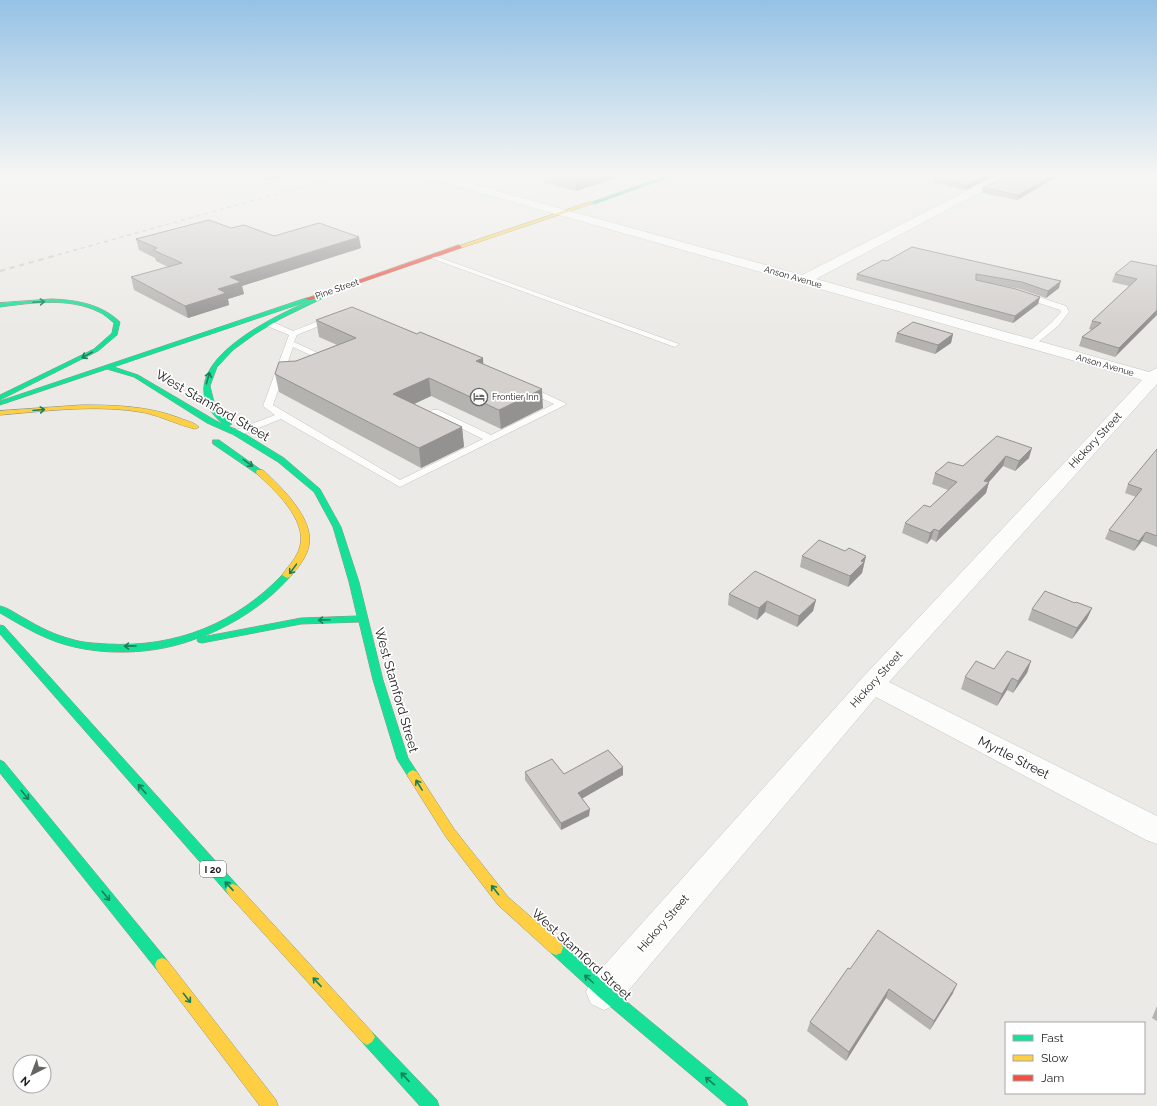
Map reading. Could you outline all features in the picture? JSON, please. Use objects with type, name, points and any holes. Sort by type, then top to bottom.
[{"type":"main road","name":"Pine Street","points":[[0,403],[521,227]]},
{"type":"main road","points":[[237,433],[210,406],[206,387],[212,367],[228,349],[270,324],[343,287]]},
{"type":"main road","points":[[0,305],[46,302],[77,304],[101,310],[117,322],[115,334],[96,350],[0,398]]},
{"type":"main road","points":[[108,367],[118,382]]},
{"type":"main road","name":"West Stamford Street","points":[[108,367],[136,376],[210,421],[237,433],[281,460],[317,492],[338,527],[378,680],[402,758],[450,833],[503,901],[604,992],[740,1106]]},
{"type":"main road","points":[[156,404],[247,462],[282,492],[305,534],[302,556],[282,583],[245,611],[206,631],[157,646]]},
{"type":"main road","points":[[0,413],[82,407],[130,410],[163,415],[194,427]]},
{"type":"main road","points":[[211,438],[237,433]]},
{"type":"main road","points":[[0,609],[55,638],[80,645],[107,647],[157,646],[210,639],[301,621],[363,619]]},
{"type":"main road","name":"I 20","points":[[0,628],[195,849],[432,1106]]},
{"type":"main road","points":[[0,765],[138,935],[270,1106]]},
{"type":"street","name":"Anson Avenue","points":[[615,227],[1032,344],[1156,377]]},
{"type":"street","points":[[804,280],[906,227]]},
{"type":"street","name":"Hickory Street","points":[[604,992],[872,684],[1156,377]]},
{"type":"street","name":"Myrtle Street","points":[[872,684],[1157,831]]},
{"type":"lane","points":[[433,257],[675,344]]},
{"type":"lane","points":[[1017,292],[1064,308],[1065,312],[1055,324],[1032,344]]},
{"type":"lane","points":[[270,324],[293,334],[339,316]]},
{"type":"lane","points":[[293,334],[268,406],[400,484],[562,404],[519,386]]},
{"type":"lane","points":[[290,343],[334,362]]},
{"type":"lane","points":[[435,412],[491,439]]},
{"type":"lane","points":[[237,433],[282,415]]},
{"type":"building","points":[[184,227],[227,227],[231,228],[248,227],[274,236],[306,227],[329,227],[359,237],[230,277],[241,282],[218,289],[226,293],[185,306],[131,277],[182,263],[153,250],[157,248],[136,239]]},
{"type":"building","points":[[912,247],[1061,281],[1048,291],[1022,282],[976,274],[976,280],[1016,289],[1040,297],[1015,316],[857,274],[883,260],[887,261]]},
{"type":"building","points":[[1131,261],[1157,266],[1157,310],[1119,348],[1082,337],[1101,323],[1092,321],[1137,279],[1115,274]]},
{"type":"building","points":[[352,307],[417,334],[420,332],[483,358],[476,361],[542,389],[499,410],[429,378],[393,394],[462,427],[419,448],[275,374],[279,362],[296,361],[356,338],[316,320]]},
{"type":"building","points":[[913,322],[953,334],[938,345],[897,333]]},
{"type":"building","points":[[997,436],[1032,448],[1019,461],[1006,456],[984,481],[989,482],[939,531],[934,529],[930,533],[905,523],[924,505],[930,507],[957,482],[935,473],[948,462],[963,466]]},
{"type":"building","points":[[1157,449],[1157,536],[1146,532],[1139,541],[1109,530],[1142,489],[1128,484]]},
{"type":"building","points":[[819,540],[845,551],[849,548],[866,556],[861,561],[864,562],[850,576],[802,556]]},
{"type":"building","points":[[755,571],[816,600],[799,616],[767,601],[759,608],[729,594]]},
{"type":"building","points":[[1045,591],[1092,608],[1077,628],[1032,609]]},
{"type":"building","points":[[1007,651],[1031,661],[1018,681],[1012,678],[1002,694],[965,677],[976,661],[994,669]]},
{"type":"building","points":[[608,750],[623,767],[578,793],[590,809],[561,823],[525,772],[552,759],[564,774]]},
{"type":"building","points":[[878,930],[957,984],[934,1021],[889,989],[849,1052],[810,1022],[848,968],[850,969]]},
{"type":"railway","points":[[50,257],[159,227]]},
{"type":"railway","points":[[0,271],[54,256]]},
{"type":"traffic: fast","points":[[228,424],[211,406],[207,386],[214,367],[231,349],[253,333],[303,305],[343,287]]},
{"type":"traffic: fast","points":[[0,403],[308,299]]},
{"type":"traffic: fast","points":[[0,305],[39,301],[65,301],[91,306],[102,311],[117,322],[115,334],[96,350],[0,398]]},
{"type":"traffic: fast","points":[[108,367],[136,376],[210,421],[237,433],[281,460],[317,491],[337,527],[354,582],[378,680],[403,759],[413,775]]},
{"type":"traffic: fast","points":[[216,442],[260,472]]},
{"type":"traffic: fast","points":[[0,609],[42,632],[73,643],[88,646],[119,648],[150,647],[191,637],[228,621],[261,600],[287,575]]},
{"type":"traffic: fast","points":[[202,640],[301,621],[363,619]]},
{"type":"traffic: fast","points":[[0,628],[233,890]]},
{"type":"traffic: fast","points":[[0,765],[162,965]]},
{"type":"traffic: fast","points":[[556,948],[604,992],[740,1106]]},
{"type":"traffic: fast","points":[[367,1037],[431,1106]]},
{"type":"traffic: slow","points":[[459,247],[521,227]]},
{"type":"traffic: slow","points":[[0,413],[82,407],[124,408],[164,415],[195,427]]},
{"type":"traffic: slow","points":[[260,472],[275,486],[290,504],[302,523],[305,533],[305,543],[301,556],[287,575]]},
{"type":"traffic: slow","points":[[413,775],[450,833],[503,901],[556,948]]},
{"type":"traffic: slow","points":[[233,890],[367,1037]]},
{"type":"traffic: slow","points":[[162,965],[270,1106]]},
{"type":"traffic: jam","points":[[308,299],[459,247]]},
{"type":"place","name":"Frontier Inn","points":[[479,397]]}]
